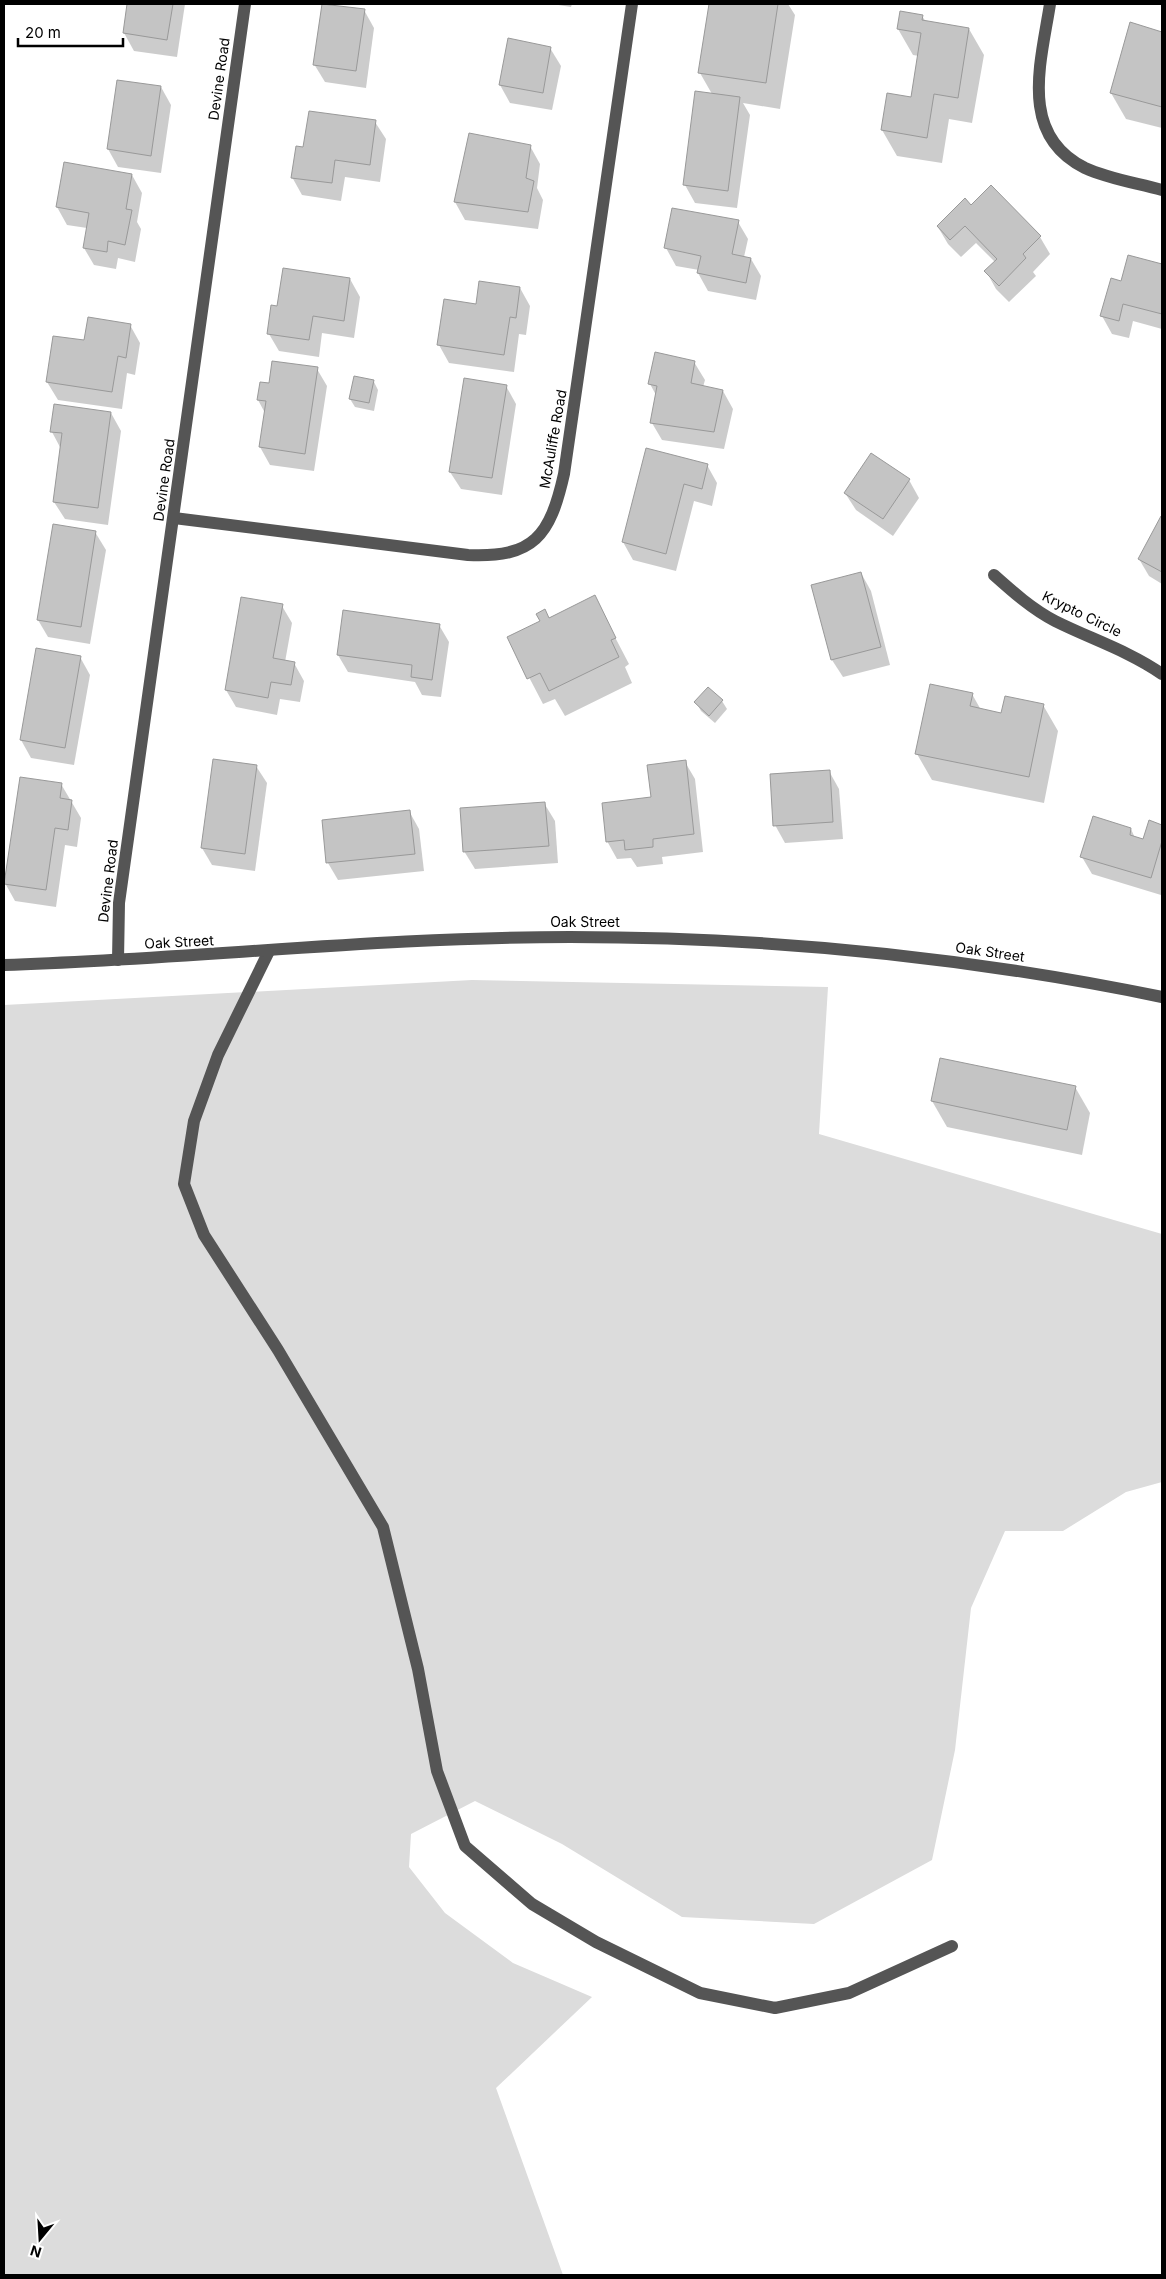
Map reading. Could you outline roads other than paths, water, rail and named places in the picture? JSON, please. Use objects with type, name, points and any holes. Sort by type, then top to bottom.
[{"type":"street","name":"Devine Road","points":[[118,960],[119,903],[245,4]]},
{"type":"street","name":"McAuliffe Road","points":[[174,518],[468,555],[505,555],[521,550],[535,539],[553,512],[564,474],[632,4]]},
{"type":"street","points":[[1050,4],[1038,88],[1044,128],[1052,143],[1067,157],[1085,168],[1162,190]]},
{"type":"street","name":"Krypto Circle","points":[[994,575],[1020,598],[1053,620],[1124,651],[1162,674]]},
{"type":"street","name":"Oak Street","points":[[4,965],[499,938],[616,937],[702,940],[820,948],[938,960],[1078,981],[1162,997]]},
{"type":"street","points":[[269,952],[218,1055],[194,1121],[184,1184],[204,1235],[278,1350],[383,1527],[418,1669],[437,1771],[464,1846],[532,1904],[596,1942],[700,1993],[774,2008],[849,1993],[952,1946]]}]
